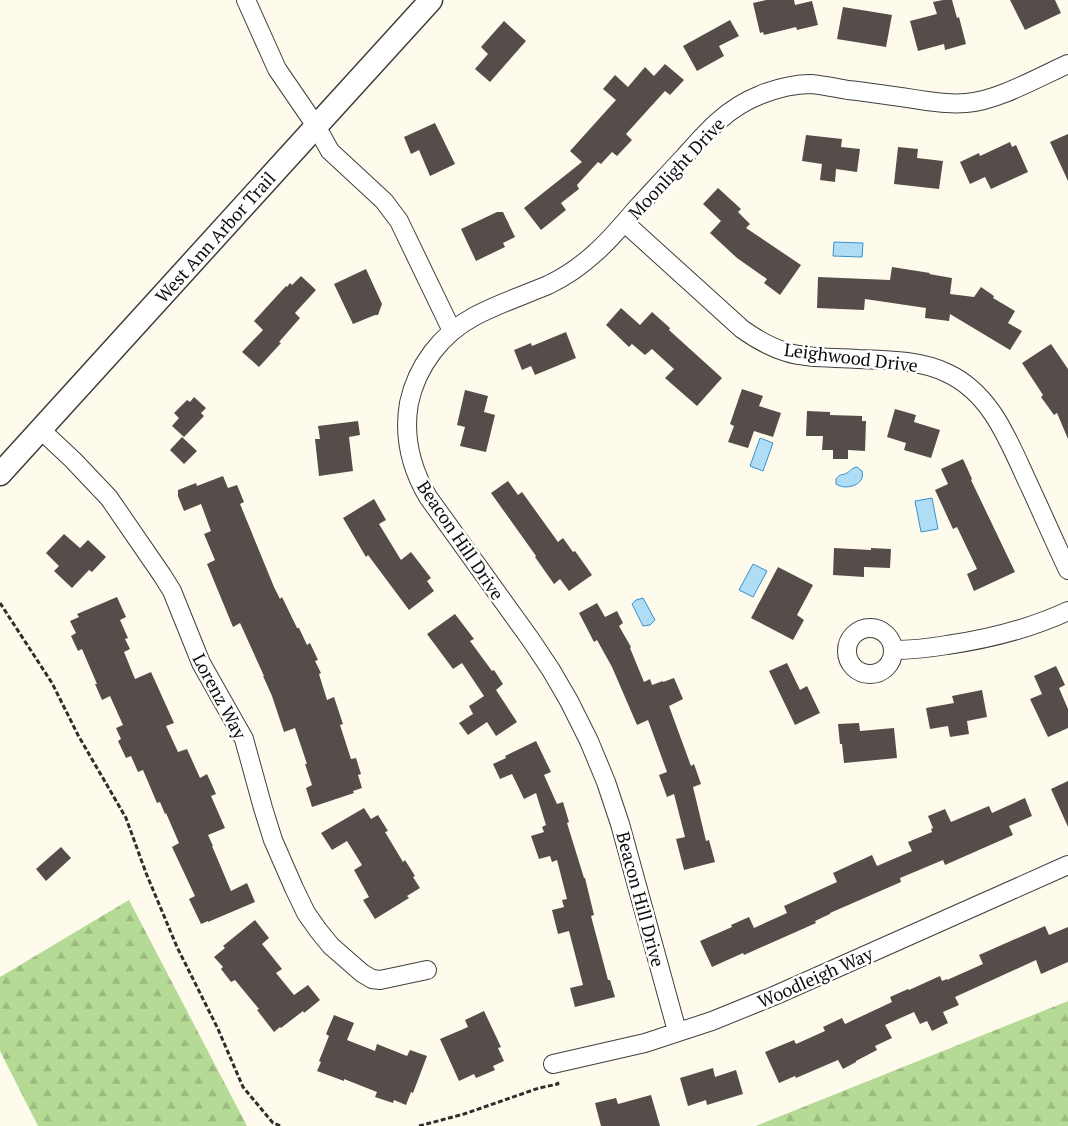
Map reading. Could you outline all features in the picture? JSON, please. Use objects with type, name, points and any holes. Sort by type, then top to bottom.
[{"type":"street","points":[[246,0],[278,69],[316,126],[330,151],[384,201],[399,221],[452,331]]},
{"type":"street","name":"West Ann Arbor Trail","points":[[0,474],[431,0]]},
{"type":"street","name":"Moonlight Drive","points":[[452,331],[477,315],[549,284],[571,272],[595,253],[714,123],[735,107],[759,95],[783,87],[811,84],[927,101],[967,103],[1001,94],[1068,64]]},
{"type":"street","name":"Leighwood Drive","points":[[624,222],[742,329],[770,346],[788,353],[809,356],[899,361],[924,365],[947,373],[974,390],[1004,430],[1068,570]]},
{"type":"street","name":"Beacon Hill Drive","points":[[452,331],[426,360],[418,374],[412,392],[407,428],[412,464],[428,497],[531,640],[569,701],[589,741],[606,782],[620,824],[677,1032]]},
{"type":"street","name":"Lorenz Way","points":[[41,430],[110,498],[172,591],[201,663],[244,739],[262,808],[273,840],[306,913],[318,930],[331,946],[362,973],[372,979],[380,980],[427,970]]},
{"type":"street","points":[[894,650],[912,650],[1005,634],[1068,611]]},
{"type":"street","name":"Woodleigh Way","points":[[553,1064],[645,1043],[712,1021],[776,995],[1068,865]]},
{"type":"path","points":[[0,603],[52,683],[78,735],[126,818],[146,873],[177,947],[218,1029],[244,1087],[273,1123],[281,1126]]},
{"type":"path","points":[[419,1126],[464,1114],[539,1088],[558,1084]]},
{"type":"green space","points":[[129,900],[247,1126],[38,1126],[0,1051],[0,977]]},
{"type":"green space","points":[[1068,1001],[1068,1126],[756,1126]]},
{"type":"water","points":[[834,242],[863,243],[862,257],[833,256]]},
{"type":"water","points":[[760,438],[773,443],[763,471],[750,466]]},
{"type":"water","points":[[857,467],[862,471],[861,480],[858,483],[850,487],[836,484],[836,479],[839,476]]},
{"type":"water","points":[[932,498],[938,529],[921,532],[915,501]]},
{"type":"water","points":[[753,564],[767,571],[753,597],[739,590]]},
{"type":"water","points":[[643,598],[655,620],[650,625],[643,626],[632,604],[636,600]]},
{"type":"building","points":[[766,0],[794,0],[795,5],[812,1],[818,25],[797,30],[796,27],[764,35],[763,32],[760,33],[753,3]]},
{"type":"building","points":[[952,0],[957,18],[959,17],[966,44],[945,50],[944,44],[918,51],[910,21],[937,14],[933,2]]},
{"type":"building","points":[[1010,0],[1055,0],[1061,13],[1025,30]]},
{"type":"building","points":[[843,7],[892,15],[886,47],[837,39]]},
{"type":"building","points":[[730,20],[739,36],[719,46],[724,56],[697,71],[683,46]]},
{"type":"building","points":[[504,21],[526,41],[490,82],[475,69],[488,54],[481,47]]},
{"type":"building","points":[[665,64],[684,80],[670,95],[665,91],[626,134],[632,140],[617,156],[612,152],[601,164],[598,162],[577,185],[579,189],[561,203],[566,210],[541,230],[524,208],[582,162],[570,151],[616,100],[603,89],[615,75],[628,87],[645,67],[654,76]]},
{"type":"building","points":[[435,123],[455,164],[430,176],[419,150],[411,154],[404,137]]},
{"type":"building","points":[[1068,134],[1068,181],[1050,142]]},
{"type":"building","points":[[806,135],[842,139],[841,147],[860,149],[857,172],[836,169],[835,182],[820,180],[822,164],[802,161]]},
{"type":"building","points":[[1010,142],[1012,147],[1016,145],[1028,172],[991,189],[985,177],[970,184],[960,162],[979,153],[980,156]]},
{"type":"building","points":[[898,147],[918,149],[917,158],[943,161],[939,189],[894,184]]},
{"type":"building","points":[[718,188],[741,209],[738,212],[750,224],[746,228],[801,265],[780,295],[764,283],[767,279],[737,258],[710,233],[721,221],[703,204]]},
{"type":"building","points":[[497,212],[503,212],[515,237],[503,243],[505,247],[476,261],[461,229]]},
{"type":"building","points":[[892,267],[952,278],[950,294],[974,297],[981,287],[994,296],[993,298],[1015,311],[1008,323],[1022,331],[1010,350],[950,314],[949,321],[925,318],[926,308],[865,299],[864,310],[817,308],[818,277],[890,280]]},
{"type":"building","points":[[366,269],[382,304],[378,315],[353,324],[334,284]]},
{"type":"building","points":[[301,276],[316,290],[295,313],[300,318],[259,367],[242,352],[263,330],[254,321],[286,286],[290,283],[292,285]]},
{"type":"building","points":[[621,308],[640,325],[652,312],[722,378],[697,406],[665,378],[674,369],[652,349],[645,355],[632,344],[629,347],[606,325]]},
{"type":"building","points":[[566,332],[576,358],[535,375],[531,366],[522,370],[514,350],[531,343],[532,346]]},
{"type":"building","points":[[1051,344],[1068,369],[1068,439],[1057,413],[1054,415],[1041,397],[1043,395],[1022,363]]},
{"type":"building","points":[[742,389],[763,396],[759,406],[781,413],[773,437],[754,431],[748,448],[728,442],[734,426],[730,424]]},
{"type":"building","points":[[465,390],[488,396],[484,412],[495,415],[486,452],[460,446],[465,427],[457,425]]},
{"type":"building","points":[[194,397],[206,408],[201,413],[204,416],[184,437],[172,426],[179,418],[174,413],[187,400],[190,402]]},
{"type":"building","points":[[895,409],[916,415],[914,422],[940,430],[931,458],[904,450],[906,443],[887,437]]},
{"type":"building","points":[[807,411],[830,412],[830,415],[862,416],[862,421],[866,421],[865,451],[848,450],[848,459],[833,459],[833,450],[822,450],[823,436],[806,436]]},
{"type":"building","points":[[358,421],[360,435],[349,437],[353,471],[319,476],[315,439],[320,439],[318,426]]},
{"type":"building","points":[[182,437],[197,451],[184,464],[170,450]]},
{"type":"building","points":[[963,459],[971,480],[1015,572],[974,591],[967,574],[977,569],[957,527],[953,529],[935,490],[948,484],[941,469]]},
{"type":"building","points":[[223,476],[228,488],[237,485],[244,502],[240,504],[274,587],[280,599],[282,597],[307,645],[310,643],[318,660],[315,661],[321,673],[319,674],[327,700],[334,697],[343,724],[340,725],[351,759],[356,758],[361,774],[358,775],[362,788],[353,791],[354,793],[312,807],[306,788],[312,785],[295,728],[284,732],[264,676],[240,623],[233,627],[207,564],[215,560],[204,534],[211,531],[201,504],[184,511],[178,496],[178,490],[196,483],[197,486]]},
{"type":"building","points":[[508,481],[518,495],[522,492],[558,542],[563,538],[592,575],[569,591],[560,579],[554,584],[491,493]]},
{"type":"building","points":[[374,499],[386,520],[379,524],[401,560],[411,552],[431,578],[427,581],[434,591],[409,610],[368,555],[366,557],[343,518]]},
{"type":"building","points":[[64,534],[80,548],[88,540],[106,557],[92,572],[89,570],[72,588],[54,571],[59,566],[46,553]]},
{"type":"building","points":[[834,548],[891,549],[890,568],[864,567],[864,577],[833,575]]},
{"type":"building","points":[[778,567],[813,585],[797,615],[804,620],[793,640],[751,618]]},
{"type":"building","points":[[117,597],[126,617],[120,620],[128,638],[125,639],[130,649],[124,652],[135,679],[151,672],[174,723],[166,726],[178,752],[187,749],[200,778],[207,774],[216,794],[211,796],[225,828],[208,835],[212,846],[231,891],[247,883],[255,902],[201,924],[189,899],[195,896],[172,847],[179,843],[166,813],[160,802],[157,803],[143,770],[138,772],[131,756],[126,758],[118,741],[121,739],[116,728],[123,725],[110,696],[102,700],[82,649],[78,651],[71,636],[76,633],[70,621],[79,617],[77,614]]},
{"type":"building","points":[[597,603],[605,617],[617,611],[623,623],[619,626],[631,647],[644,682],[650,679],[652,685],[674,678],[683,699],[669,706],[691,766],[694,764],[701,784],[693,787],[706,841],[709,840],[715,862],[684,870],[676,839],[685,837],[674,794],[667,797],[659,775],[667,772],[648,720],[637,725],[612,667],[597,640],[594,642],[579,613]]},
{"type":"building","points":[[455,614],[474,639],[470,641],[503,684],[496,690],[517,722],[496,736],[487,722],[468,735],[459,723],[473,714],[469,706],[484,696],[462,663],[453,669],[427,634]]},
{"type":"building","points":[[787,663],[800,690],[807,686],[820,713],[795,725],[769,671]]},
{"type":"building","points":[[1056,666],[1065,685],[1059,688],[1068,709],[1068,728],[1048,737],[1030,699],[1042,694],[1034,676]]},
{"type":"building","points":[[982,690],[987,717],[967,721],[969,734],[950,737],[948,726],[930,729],[926,708],[954,703],[952,696]]},
{"type":"building","points":[[859,723],[860,731],[894,728],[897,758],[844,763],[838,724]]},
{"type":"building","points":[[536,741],[551,772],[544,775],[557,804],[563,802],[569,822],[567,823],[585,878],[594,915],[591,916],[608,980],[610,980],[615,997],[575,1007],[570,988],[583,985],[569,931],[558,934],[552,910],[564,907],[562,900],[567,899],[557,860],[552,862],[550,856],[539,859],[531,836],[544,832],[542,827],[546,825],[536,793],[524,799],[512,774],[500,779],[493,764]]},
{"type":"building","points":[[1068,781],[1068,827],[1051,789]]},
{"type":"building","points":[[1025,798],[1032,816],[1009,826],[1013,835],[945,865],[943,860],[900,878],[901,882],[830,913],[815,921],[816,923],[712,967],[700,941],[732,927],[731,925],[749,917],[754,928],[787,913],[784,906],[837,882],[833,873],[872,855],[877,866],[912,851],[908,842],[932,832],[931,829],[933,828],[928,816],[945,809],[951,822],[989,806],[992,813]]},
{"type":"building","points":[[364,808],[371,819],[378,815],[388,831],[385,832],[403,862],[405,860],[415,876],[413,877],[420,888],[407,896],[409,898],[375,919],[363,900],[369,897],[354,870],[362,865],[347,841],[332,850],[321,833]]},
{"type":"building","points":[[61,847],[71,858],[46,881],[36,869]]},
{"type":"building","points":[[255,920],[269,938],[262,944],[282,969],[276,973],[294,995],[308,985],[320,1000],[304,1013],[303,1011],[274,1032],[257,1010],[259,1009],[235,980],[231,982],[221,969],[223,967],[214,957],[225,948],[223,946]]},
{"type":"building","points":[[1045,926],[1049,935],[1068,927],[1068,962],[1041,974],[1036,960],[955,997],[959,1005],[943,1012],[948,1023],[932,1031],[927,1021],[920,1024],[914,1012],[885,1025],[892,1038],[875,1046],[877,1050],[843,1069],[838,1060],[796,1078],[795,1076],[779,1083],[765,1052],[794,1040],[796,1044],[825,1031],[823,1027],[842,1018],[845,1024],[892,1002],[890,997],[940,976],[942,981],[947,980],[983,964],[979,955]]},
{"type":"building","points":[[484,1011],[501,1047],[498,1048],[504,1061],[493,1066],[495,1070],[476,1078],[474,1074],[459,1081],[440,1039],[468,1027],[465,1020]]},
{"type":"building","points":[[334,1015],[354,1023],[347,1040],[375,1051],[377,1044],[407,1056],[410,1050],[427,1056],[413,1093],[411,1092],[406,1105],[394,1100],[393,1103],[375,1097],[377,1092],[317,1071],[329,1036],[326,1034]]},
{"type":"building","points":[[713,1068],[715,1077],[736,1070],[743,1094],[707,1105],[706,1100],[688,1106],[680,1078]]},
{"type":"building","points":[[651,1095],[660,1126],[601,1126],[595,1103],[616,1098],[618,1104]]}]
